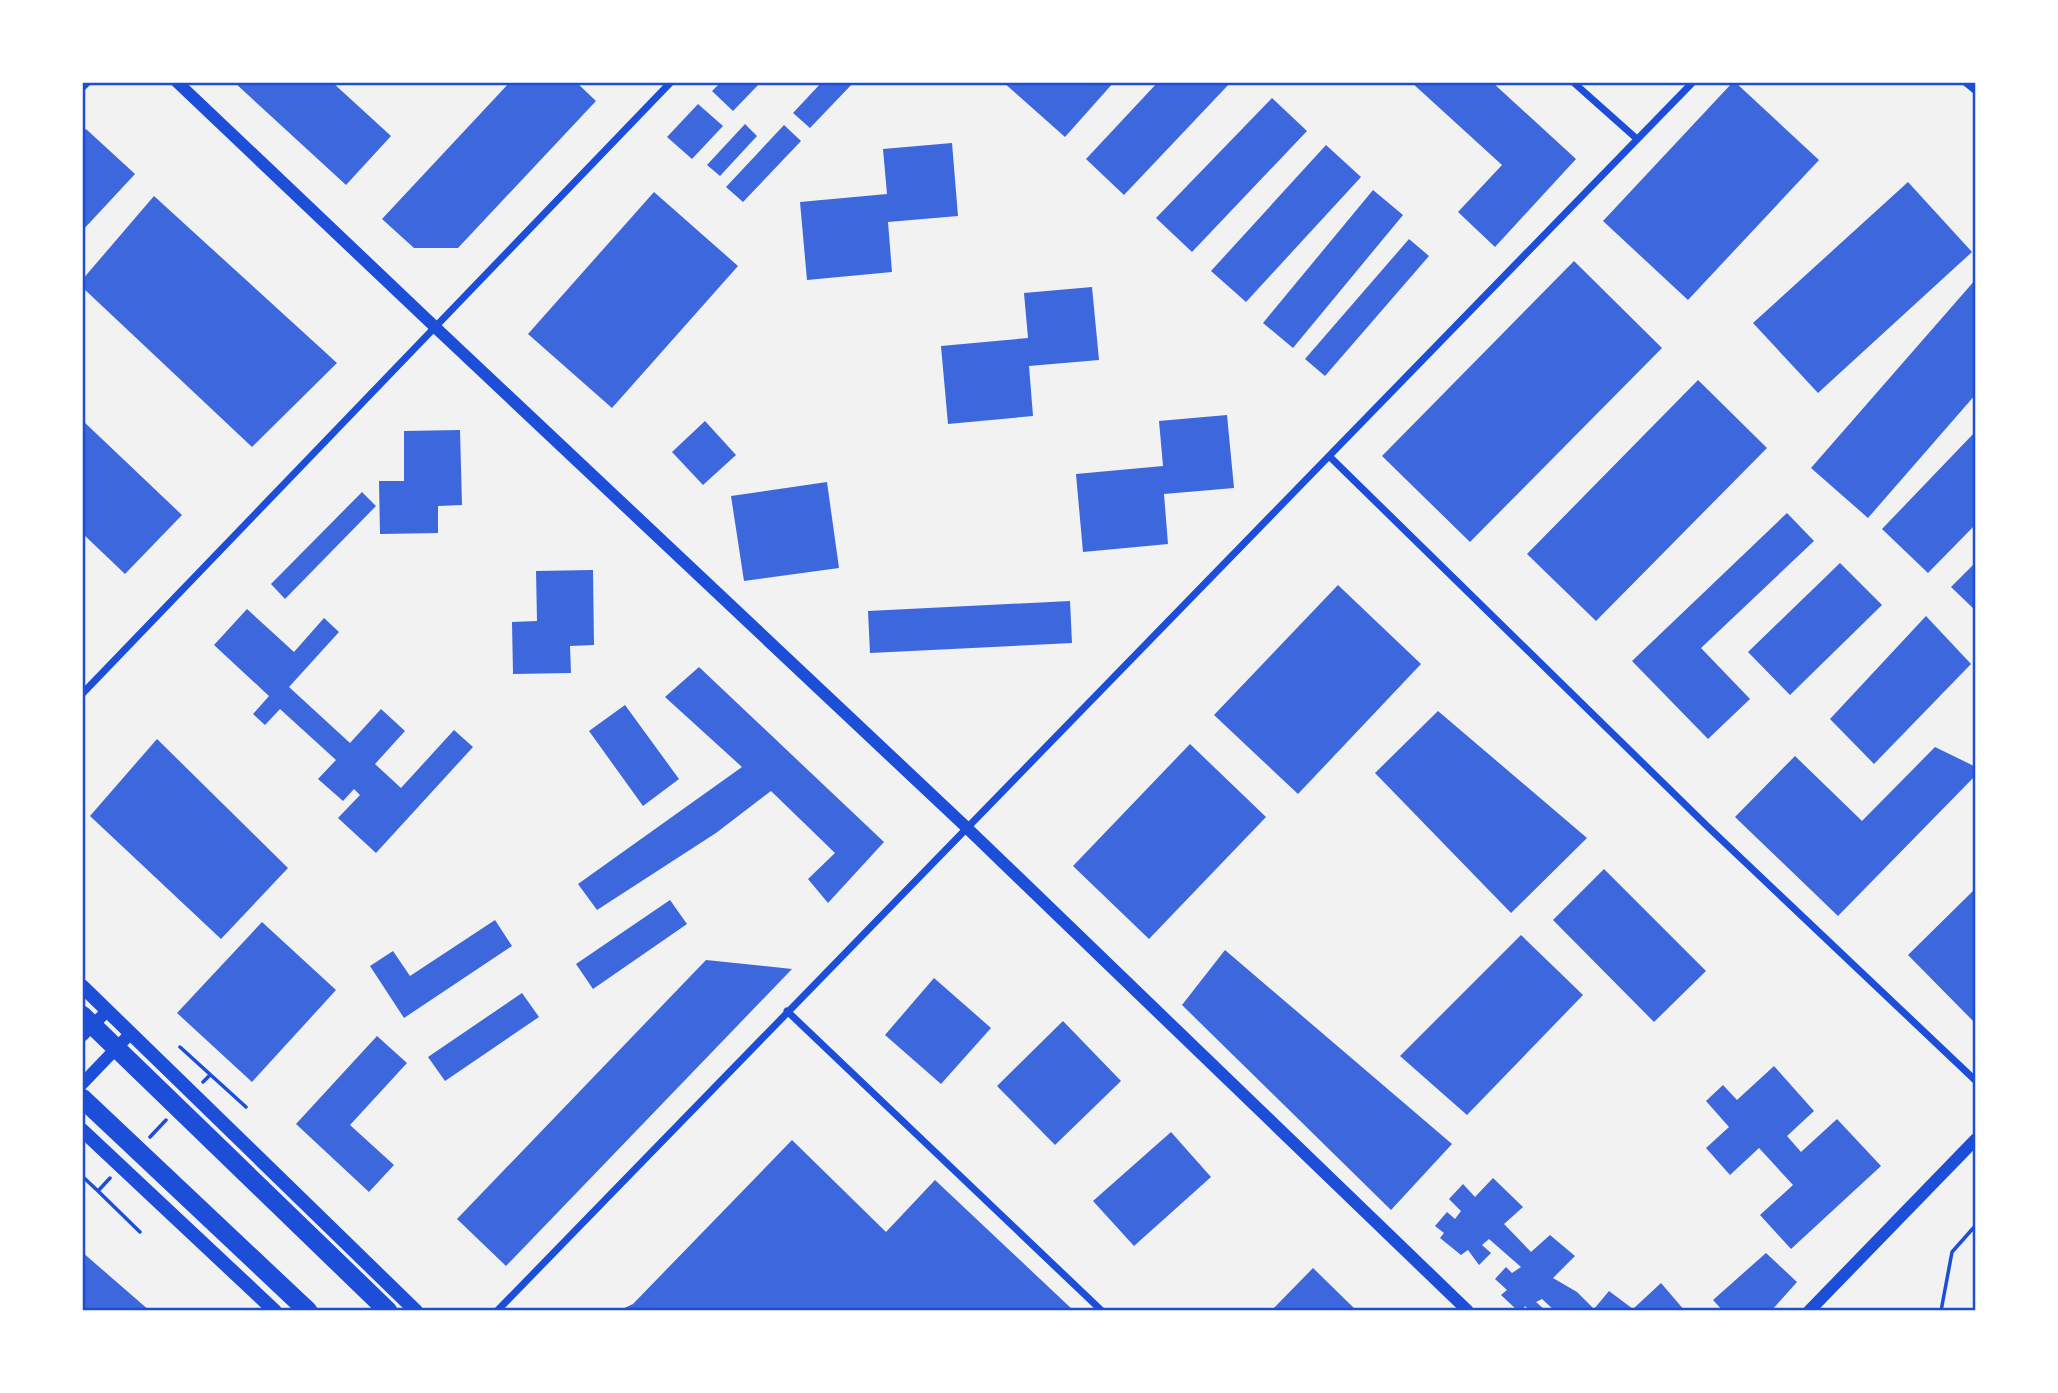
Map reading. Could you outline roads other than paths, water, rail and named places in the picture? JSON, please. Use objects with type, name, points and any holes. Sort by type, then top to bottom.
[{"type":"highway","points":[[82,1014],[388,1311]]},
{"type":"highway","points":[[82,1098],[308,1311]]},
{"type":"main road","points":[[82,986],[416,1311]]},
{"type":"main road","points":[[82,1129],[275,1311]]},
{"type":"street","points":[[82,89],[88,82]]},
{"type":"street","points":[[177,82],[966,827],[1468,1311]]},
{"type":"street","points":[[82,694],[671,82]]},
{"type":"street","points":[[1573,82],[1637,139]]},
{"type":"street","points":[[497,1311],[1693,82]]},
{"type":"street","points":[[1965,82],[1976,91]]},
{"type":"street","points":[[1329,456],[1707,826],[1976,1082]]},
{"type":"street","points":[[82,1036],[107,1010]]},
{"type":"street","points":[[787,1011],[1102,1311]]},
{"type":"street","points":[[82,1084],[130,1034]]},
{"type":"street","points":[[1808,1311],[1976,1139]]}]
